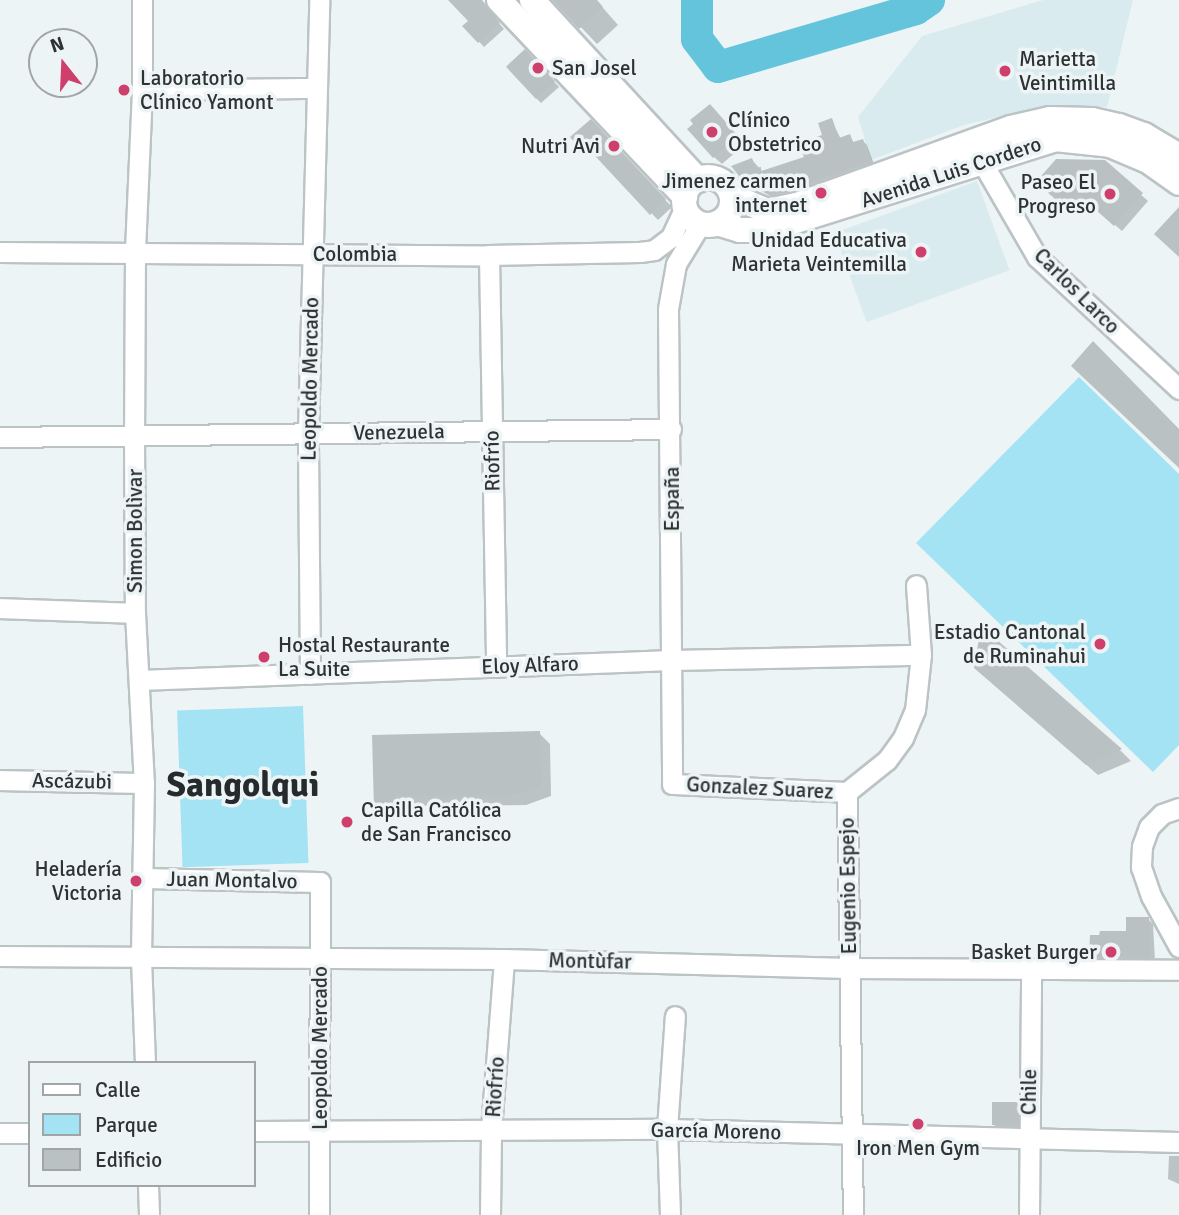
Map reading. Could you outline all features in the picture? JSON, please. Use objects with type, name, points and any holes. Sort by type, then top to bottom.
[{"type":"main road","points":[[499,0],[697,206],[731,209],[732,196]]},
{"type":"main road","points":[[532,0],[697,206]]},
{"type":"main road","name":"Avenida Luis Cordero","points":[[1179,156],[1132,130],[1071,118],[1050,119],[1011,128],[976,152],[768,230],[740,230],[697,206],[719,180],[732,196],[768,211],[797,205],[976,152],[1040,142],[1090,141],[1110,145],[1148,161],[1179,183]]},
{"type":"street","name":"Simon Bolìvar","points":[[142,0],[142,90],[135,253],[134,435],[135,613],[145,783],[142,959],[145,1061]]},
{"type":"street","name":"Leopoldo Mercado","points":[[310,674],[308,433],[319,0]]},
{"type":"street","points":[[142,90],[315,89]]},
{"type":"street","name":"Carlos Larco","points":[[976,152],[1037,257],[1179,389]]},
{"type":"street","name":"Colombia","points":[[0,252],[489,255],[653,250],[671,237],[697,206]]},
{"type":"street","name":"España","points":[[672,783],[668,309],[670,281],[697,206]]},
{"type":"street","name":"Riofrío","points":[[489,255],[496,667]]},
{"type":"street","name":"Venezuela","points":[[0,437],[671,429]]},
{"type":"street","name":"Eugenio Espejo","points":[[852,1215],[847,792],[887,760],[915,710],[921,655],[916,584]]},
{"type":"street","points":[[0,608],[135,613]]},
{"type":"street","name":"Eloy Alfaro","points":[[139,680],[672,660],[921,655]]},
{"type":"street","name":"Ascázubi","points":[[0,780],[145,783]]},
{"type":"street","name":"Gonzalez Suarez","points":[[672,783],[847,792]]},
{"type":"street","points":[[1179,808],[1163,814],[1149,827],[1142,846],[1141,867],[1151,896],[1179,947]]},
{"type":"street","name":"Juan Montalvo","points":[[143,878],[320,882]]},
{"type":"street","name":"Leopoldo Mercado","points":[[319,1215],[320,882]]},
{"type":"street","name":"Montùfar","points":[[0,956],[142,959],[504,959],[849,968],[1179,970]]},
{"type":"street","name":"Riofrío","points":[[490,1215],[491,1129],[504,959]]},
{"type":"street","name":"Chile","points":[[1028,1215],[1031,968]]},
{"type":"street","points":[[670,1215],[667,1129],[675,1016]]},
{"type":"street","name":"García Moreno","points":[[256,1130],[667,1129],[1179,1142]]},
{"type":"street","points":[[0,1133],[28,1133]]},
{"type":"street","points":[[148,1187],[149,1215]]},
{"type":"shaded area","name":"Marietta Veintimilla","points":[[1043,0],[1133,0],[1107,107],[1044,106],[964,125],[871,160],[858,117],[922,36]]},
{"type":"shaded area","name":"Unidad Educativa Marieta Veintemilla","points":[[977,181],[1009,270],[867,322],[834,233]]},
{"type":"green space","name":"Estadio Cantonal de Ruminahui","points":[[1079,377],[1179,474],[1179,745],[1153,772],[916,543]]},
{"type":"green space","points":[[303,706],[308,863],[183,867],[177,710]]},
{"type":"building","points":[[448,0],[482,0],[500,23],[478,43],[462,26],[468,21]]},
{"type":"building","points":[[552,0],[597,0],[603,7],[579,29]]},
{"type":"building","points":[[525,49],[555,81],[536,99],[506,67]]},
{"type":"building","name":"Clínico Obstetrico","points":[[710,104],[738,136],[713,158],[687,129],[693,124],[690,120]]},
{"type":"building","points":[[832,118],[839,138],[850,134],[853,142],[863,139],[871,160],[788,191],[767,194],[743,181],[731,166],[752,158],[756,168],[761,167],[761,171],[804,157],[798,143],[822,135],[818,123]]},
{"type":"building","points":[[591,119],[666,199],[650,215],[584,144],[579,148],[570,137]]},
{"type":"building","points":[[1056,159],[1105,160],[1143,193],[1114,226],[1078,194],[1065,208],[1036,182]]},
{"type":"building","points":[[1179,207],[1179,257],[1154,234]]},
{"type":"building","points":[[1093,341],[1179,429],[1179,468],[1071,366]]},
{"type":"building","points":[[981,626],[1122,749],[1086,765],[974,668]]},
{"type":"building","points":[[540,731],[541,786],[515,795],[396,796],[397,809],[374,810],[372,735]]},
{"type":"building","points":[[1126,917],[1149,917],[1150,957],[1089,956],[1090,935],[1099,935],[1100,931],[1126,931]]},
{"type":"building","points":[[992,1102],[1018,1102],[1018,1125],[992,1125]]},
{"type":"waterway","points":[[697,0],[697,39],[718,67],[916,9],[929,0]]},
{"type":"place","name":"San Josel","points":[[538,68]]},
{"type":"place","name":"Marietta Veintimilla","points":[[1005,71]]},
{"type":"place","name":"Laboratorio Clínico Yamont","points":[[124,90]]},
{"type":"place","name":"Clínico Obstetrico","points":[[712,132]]},
{"type":"place","name":"Nutri Avi","points":[[614,146]]},
{"type":"place","name":"Jimenez carmen internet","points":[[821,193]]},
{"type":"place","name":"Paseo El Progreso","points":[[1110,194]]},
{"type":"place","name":"Unidad Educativa Marieta Veintemilla","points":[[921,252]]},
{"type":"place","name":"Estadio Cantonal de Ruminahui","points":[[1100,644]]},
{"type":"place","name":"Hostal Restaurante La Suite","points":[[264,657]]},
{"type":"place","name":"Capilla Católica de San Francisco","points":[[347,822]]},
{"type":"place","name":"Heladería Victoria","points":[[136,881]]},
{"type":"place","name":"Basket Burger","points":[[1111,952]]},
{"type":"place","name":"Iron Men Gym","points":[[918,1124]]},
{"type":"district","name":"Sangolqui","points":[[243,785]]}]
